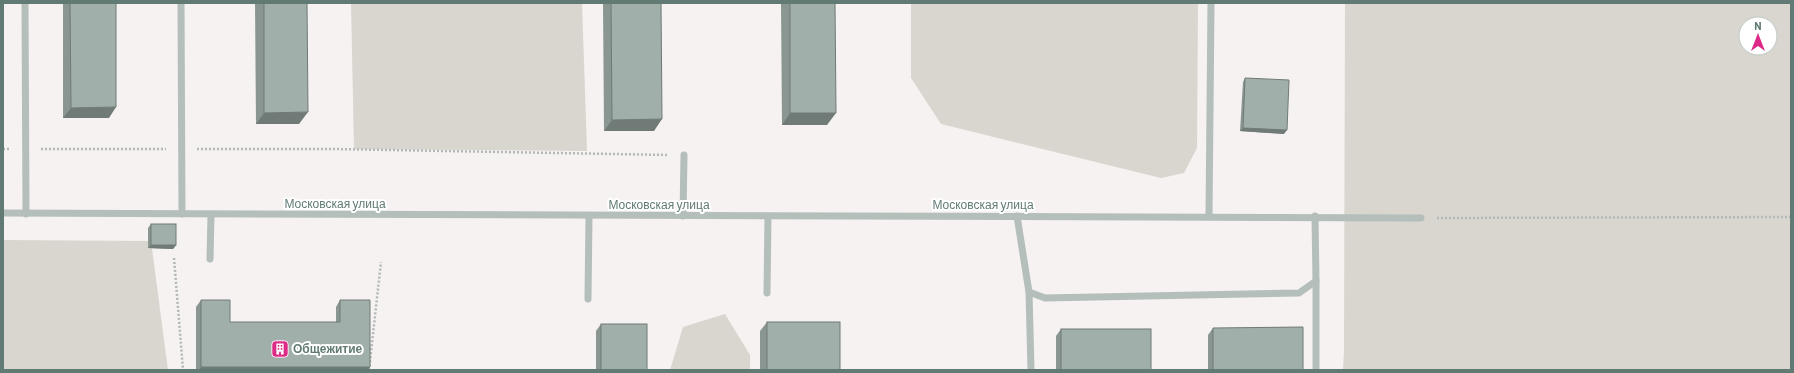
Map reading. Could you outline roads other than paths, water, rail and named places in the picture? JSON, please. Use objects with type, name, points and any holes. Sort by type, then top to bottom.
[{"type":"street","points":[[25,3],[26,214]]},
{"type":"street","points":[[181,3],[182,214]]},
{"type":"street","points":[[1209,216],[1211,3]]},
{"type":"street","points":[[683,216],[684,155]]},
{"type":"street","name":"Московская улица","points":[[3,213],[589,216],[1315,216],[1421,218]]},
{"type":"street","points":[[210,259],[211,215]]},
{"type":"street","points":[[588,299],[589,216]]},
{"type":"street","points":[[767,293],[768,216]]},
{"type":"street","points":[[1017,216],[1029,292],[1031,370]]},
{"type":"street","points":[[1315,216],[1316,370]]},
{"type":"street","points":[[1029,292],[1045,298],[1299,293],[1316,281]]},
{"type":"place","name":"Общежитие","points":[[280,349]]}]
